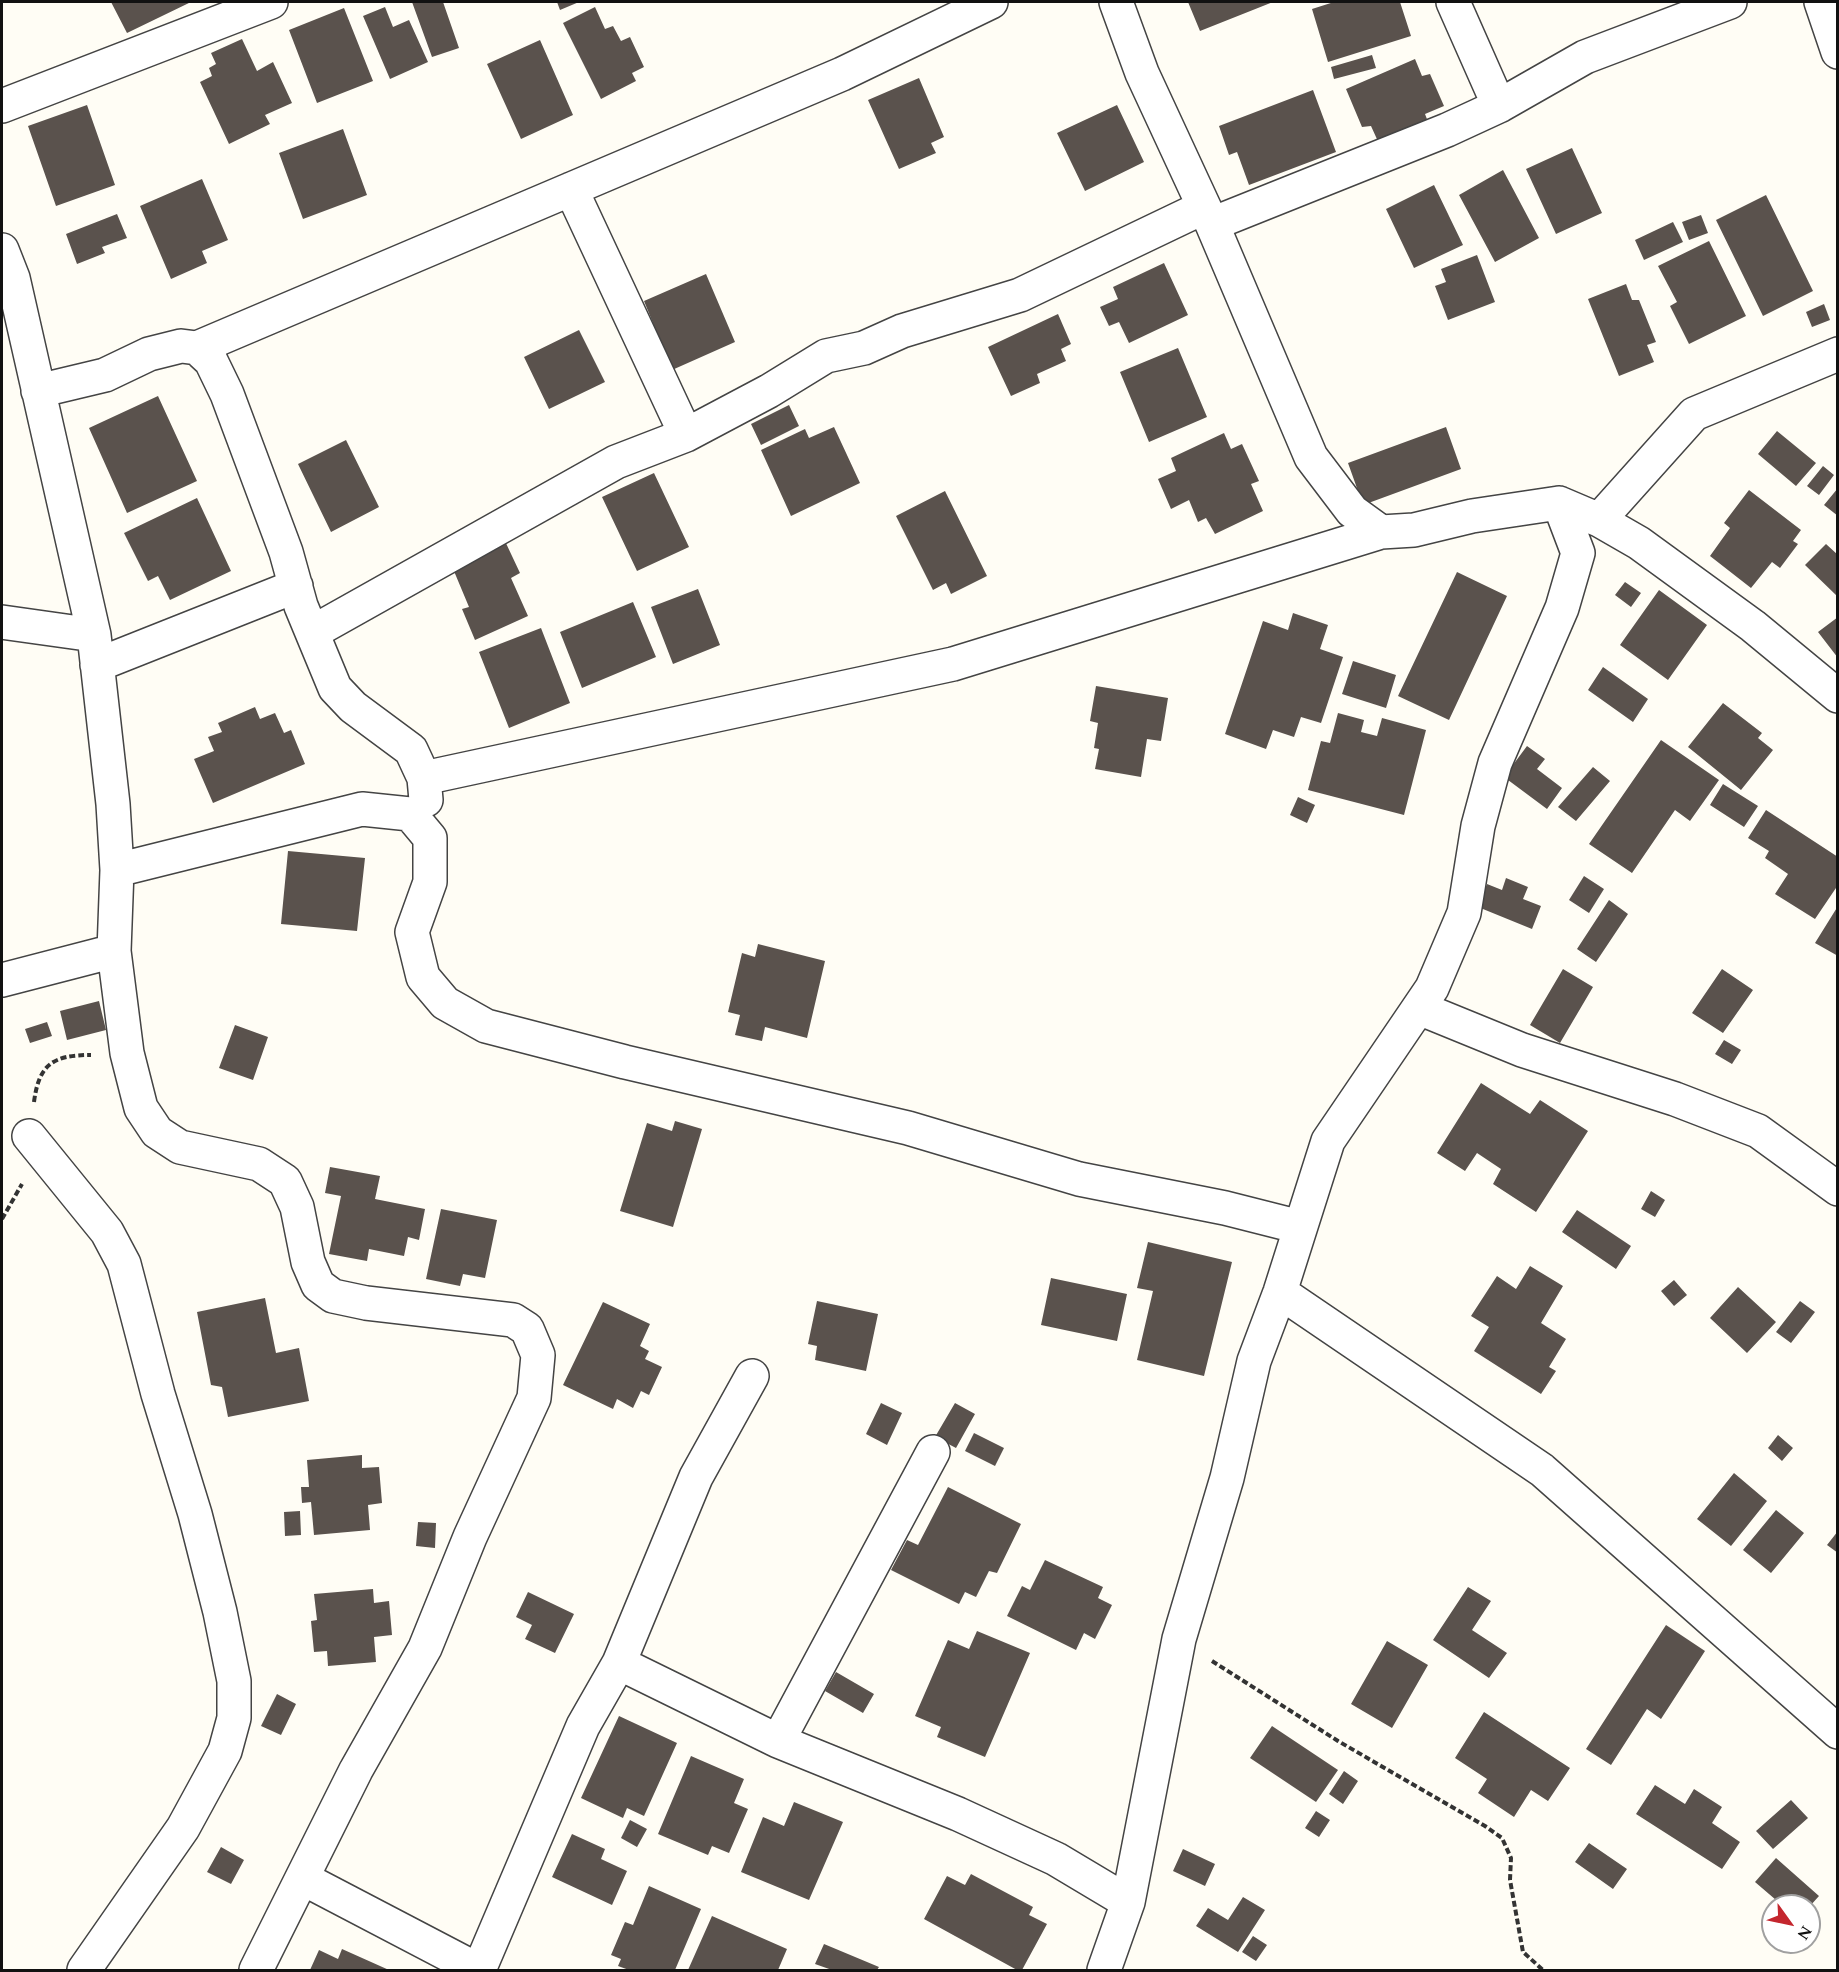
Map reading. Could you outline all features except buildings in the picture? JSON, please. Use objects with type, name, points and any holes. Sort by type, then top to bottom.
[{"type":"street","points":[[2,106],[265,2]]},
{"type":"street","points":[[38,391],[105,375],[149,354],[181,346],[197,348],[842,74],[991,2]]},
{"type":"street","points":[[1116,2],[1142,73],[1208,215],[1311,458],[1352,511],[1381,532]]},
{"type":"street","points":[[1453,2],[1499,106]]},
{"type":"street","points":[[312,632],[616,462],[686,435],[769,391],[826,356],[864,348],[902,331],[1020,295],[1208,215],[1447,130],[1499,106],[1585,57],[1730,2]]},
{"type":"street","points":[[1821,2],[1838,52]]},
{"type":"street","points":[[571,189],[686,435]]},
{"type":"street","points":[[2,250],[13,278],[95,650],[113,804],[117,870],[114,951],[127,1053],[141,1108],[157,1132],[180,1147],[259,1164],[285,1181],[297,1207],[308,1262],[318,1285],[333,1296],[377,1305],[513,1320],[527,1329],[538,1355],[534,1398],[470,1537],[425,1648],[356,1770],[304,1879],[256,1971]]},
{"type":"street","points":[[197,348],[211,361],[227,394],[312,632],[335,688],[353,707],[411,750],[424,778],[430,838],[430,882],[412,932],[423,977],[446,1004],[486,1026],[625,1062],[908,1128],[1078,1179],[1225,1208],[1300,1227]]},
{"type":"street","points":[[1599,519],[1694,414],[1838,354]]},
{"type":"street","points":[[1104,1971],[1128,1902],[1179,1639],[1227,1478],[1254,1361],[1280,1292],[1328,1141],[1432,988],[1464,913],[1478,826],[1495,763],[1562,608],[1578,553],[1559,503]]},
{"type":"street","points":[[424,778],[953,664],[1381,532],[1414,530],[1472,516],[1559,503],[1599,519],[1639,543],[1753,626],[1838,696]]},
{"type":"street","points":[[2,622],[95,650],[296,586]]},
{"type":"street","points":[[117,870],[362,809],[410,814],[430,838]]},
{"type":"street","points":[[2,980],[114,951]]},
{"type":"street","points":[[1419,1008],[1522,1050],[1675,1099],[1758,1131],[1838,1189]]},
{"type":"street","points":[[29,1136],[107,1232],[124,1264],[158,1394],[195,1514],[220,1612],[234,1681],[234,1718],[225,1751],[183,1828],[84,1971]]},
{"type":"street","points":[[1280,1292],[1542,1470],[1838,1732]]},
{"type":"street","points":[[304,1879],[479,1971],[583,1726],[619,1663],[696,1477],[752,1376]]},
{"type":"street","points":[[778,1741],[933,1452]]},
{"type":"street","points":[[619,1663],[778,1741],[958,1814],[1056,1858],[1128,1902]]},
{"type":"path","points":[[1179,1639],[1338,1741],[1502,1838],[1511,1858],[1510,1880],[1523,1952],[1543,1971]]}]
